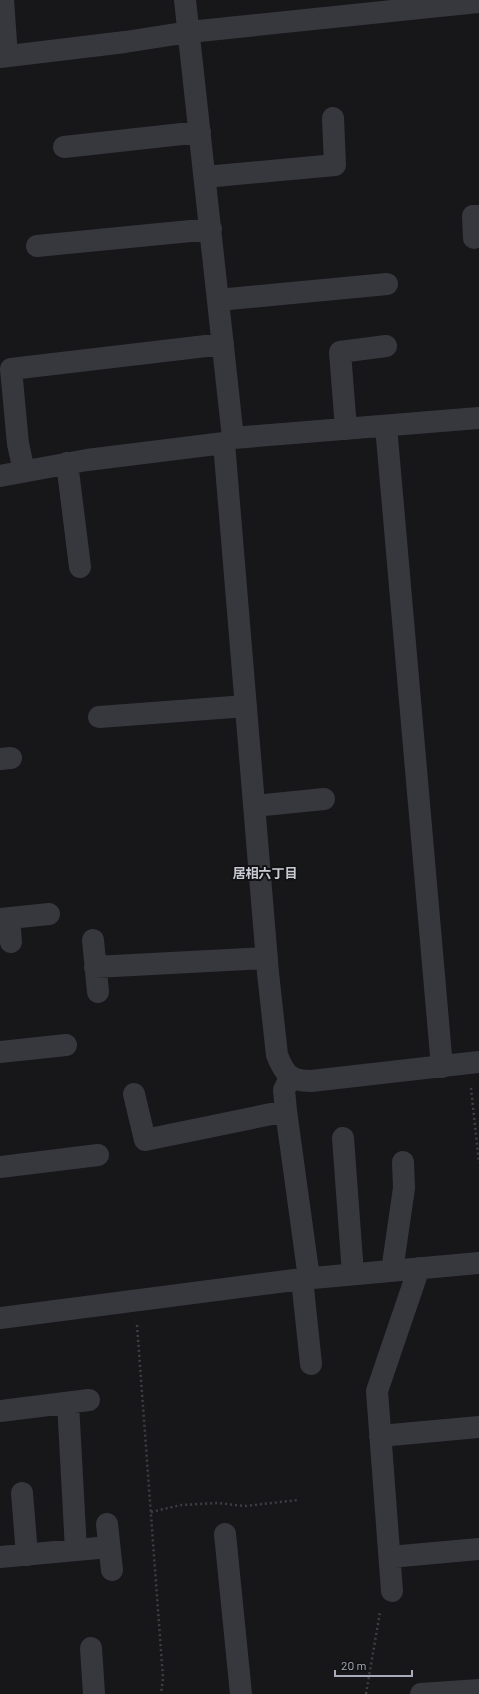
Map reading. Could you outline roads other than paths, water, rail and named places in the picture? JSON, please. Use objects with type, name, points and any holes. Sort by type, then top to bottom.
[{"type":"street","points":[[3,0],[3,56],[125,42],[189,32],[479,2]]},
{"type":"street","points":[[184,0],[189,32],[223,344],[246,706],[267,958],[278,1055],[282,1068],[290,1078],[300,1081],[442,1068],[474,1063]]},
{"type":"street","points":[[205,177],[335,165],[333,118]]},
{"type":"street","points":[[64,148],[200,132]]},
{"type":"street","points":[[474,238],[473,216],[479,216]]},
{"type":"street","points":[[37,246],[211,229]]},
{"type":"street","points":[[218,300],[387,284]]},
{"type":"street","points":[[24,471],[18,444],[11,369],[223,344]]},
{"type":"street","points":[[346,429],[340,352],[386,346]]},
{"type":"street","points":[[0,476],[67,463],[228,441],[479,418]]},
{"type":"street","points":[[386,426],[442,1068]]},
{"type":"street","points":[[67,463],[80,567]]},
{"type":"street","points":[[99,716],[246,706]]},
{"type":"street","points":[[254,806],[324,799]]},
{"type":"street","points":[[11,942],[5,919],[49,914]]},
{"type":"street","points":[[93,940],[98,992]]},
{"type":"street","points":[[95,967],[267,958]]},
{"type":"street","points":[[0,1052],[66,1045]]},
{"type":"street","points":[[290,1078],[284,1090],[305,1278],[311,1364]]},
{"type":"street","points":[[134,1094],[145,1140],[286,1111]]},
{"type":"street","points":[[343,1138],[353,1274]]},
{"type":"street","points":[[0,1167],[98,1155]]},
{"type":"street","points":[[392,1271],[404,1188],[403,1162]]},
{"type":"street","points":[[0,1318],[305,1278],[479,1263]]},
{"type":"street","points":[[392,1591],[377,1391],[419,1268]]},
{"type":"street","points":[[0,1411],[78,1401],[76,1550]]},
{"type":"street","points":[[380,1436],[479,1427]]},
{"type":"street","points":[[22,1493],[27,1555]]},
{"type":"street","points":[[107,1524],[112,1570]]},
{"type":"street","points":[[225,1534],[241,1694]]},
{"type":"street","points":[[0,1557],[109,1547]]},
{"type":"street","points":[[390,1557],[479,1548]]},
{"type":"street","points":[[91,1648],[94,1694]]},
{"type":"street","points":[[421,1694],[467,1692]]},
{"type":"district","name":"居相六丁目","points":[[265,873]]}]
